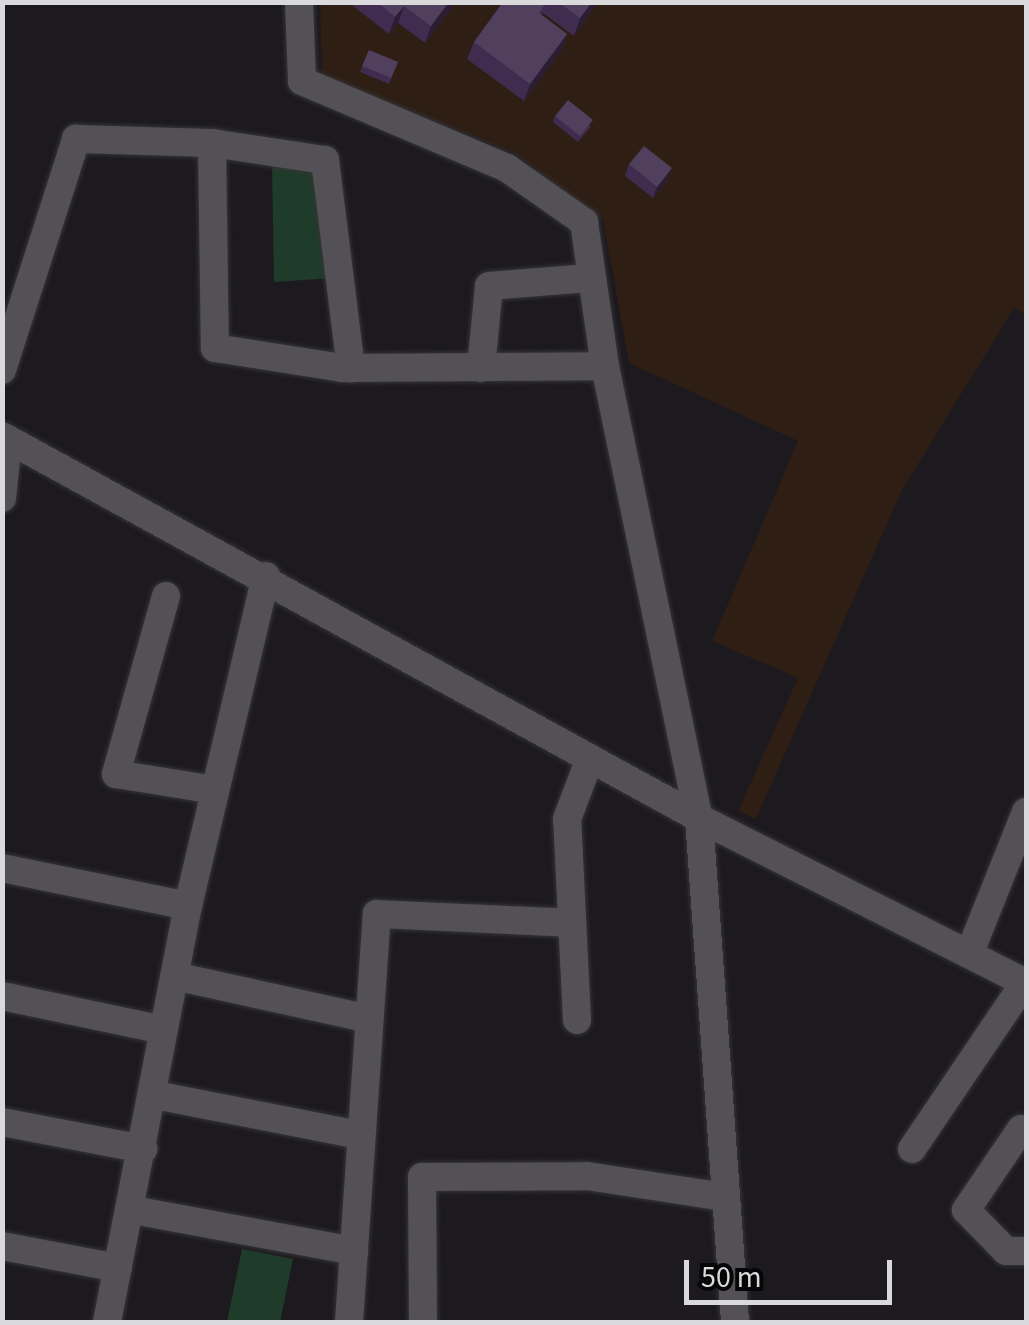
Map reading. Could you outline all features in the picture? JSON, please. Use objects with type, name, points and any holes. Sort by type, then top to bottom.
[{"type":"street","points":[[299,2],[302,80],[508,168],[584,222],[605,366],[699,818],[735,1322]]},
{"type":"street","points":[[2,370],[76,139],[212,143],[325,160],[351,368]]},
{"type":"street","points":[[212,143],[215,348],[351,368],[605,366]]},
{"type":"street","points":[[481,368],[489,286],[590,278]]},
{"type":"street","points":[[2,498],[5,438],[266,576],[699,818],[1026,982],[912,1149]]},
{"type":"street","points":[[107,1322],[133,1210],[188,906],[266,576]]},
{"type":"street","points":[[166,596],[116,774],[215,790]]},
{"type":"street","points":[[577,1020],[567,819],[590,758]]},
{"type":"street","points":[[970,952],[1026,812]]},
{"type":"street","points":[[2,868],[188,906]]},
{"type":"street","points":[[349,1322],[366,1018],[377,914],[572,923]]},
{"type":"street","points":[[178,977],[366,1018]]},
{"type":"street","points":[[2,996],[163,1030]]},
{"type":"street","points":[[155,1095],[358,1135]]},
{"type":"street","points":[[2,1122],[143,1149]]},
{"type":"street","points":[[1026,1131],[1020,1129],[966,1210],[1006,1251],[1026,1251]]},
{"type":"street","points":[[423,1322],[422,1177],[587,1176],[724,1197]]},
{"type":"street","points":[[133,1210],[354,1251]]},
{"type":"street","points":[[2,1246],[118,1268]]},
{"type":"shaded area","points":[[320,3],[1026,3],[1026,315],[1014,308],[902,490],[756,819],[738,811],[798,678],[712,641],[798,441],[629,363],[603,220],[515,153],[322,76]]},
{"type":"green space","points":[[272,165],[306,166],[317,177],[333,278],[274,282]]},
{"type":"green space","points":[[242,1249],[293,1259],[280,1322],[227,1322]]},
{"type":"building","points":[[377,2],[449,2],[431,26],[404,6],[395,17]]},
{"type":"building","points":[[503,2],[545,2],[539,13],[567,34],[530,84],[474,42]]},
{"type":"building","points":[[558,2],[592,2],[580,18]]},
{"type":"building","points":[[369,50],[398,62],[391,78],[362,66]]},
{"type":"building","points":[[568,100],[593,120],[580,136],[555,116]]},
{"type":"building","points":[[644,146],[672,168],[657,187],[629,164]]}]
